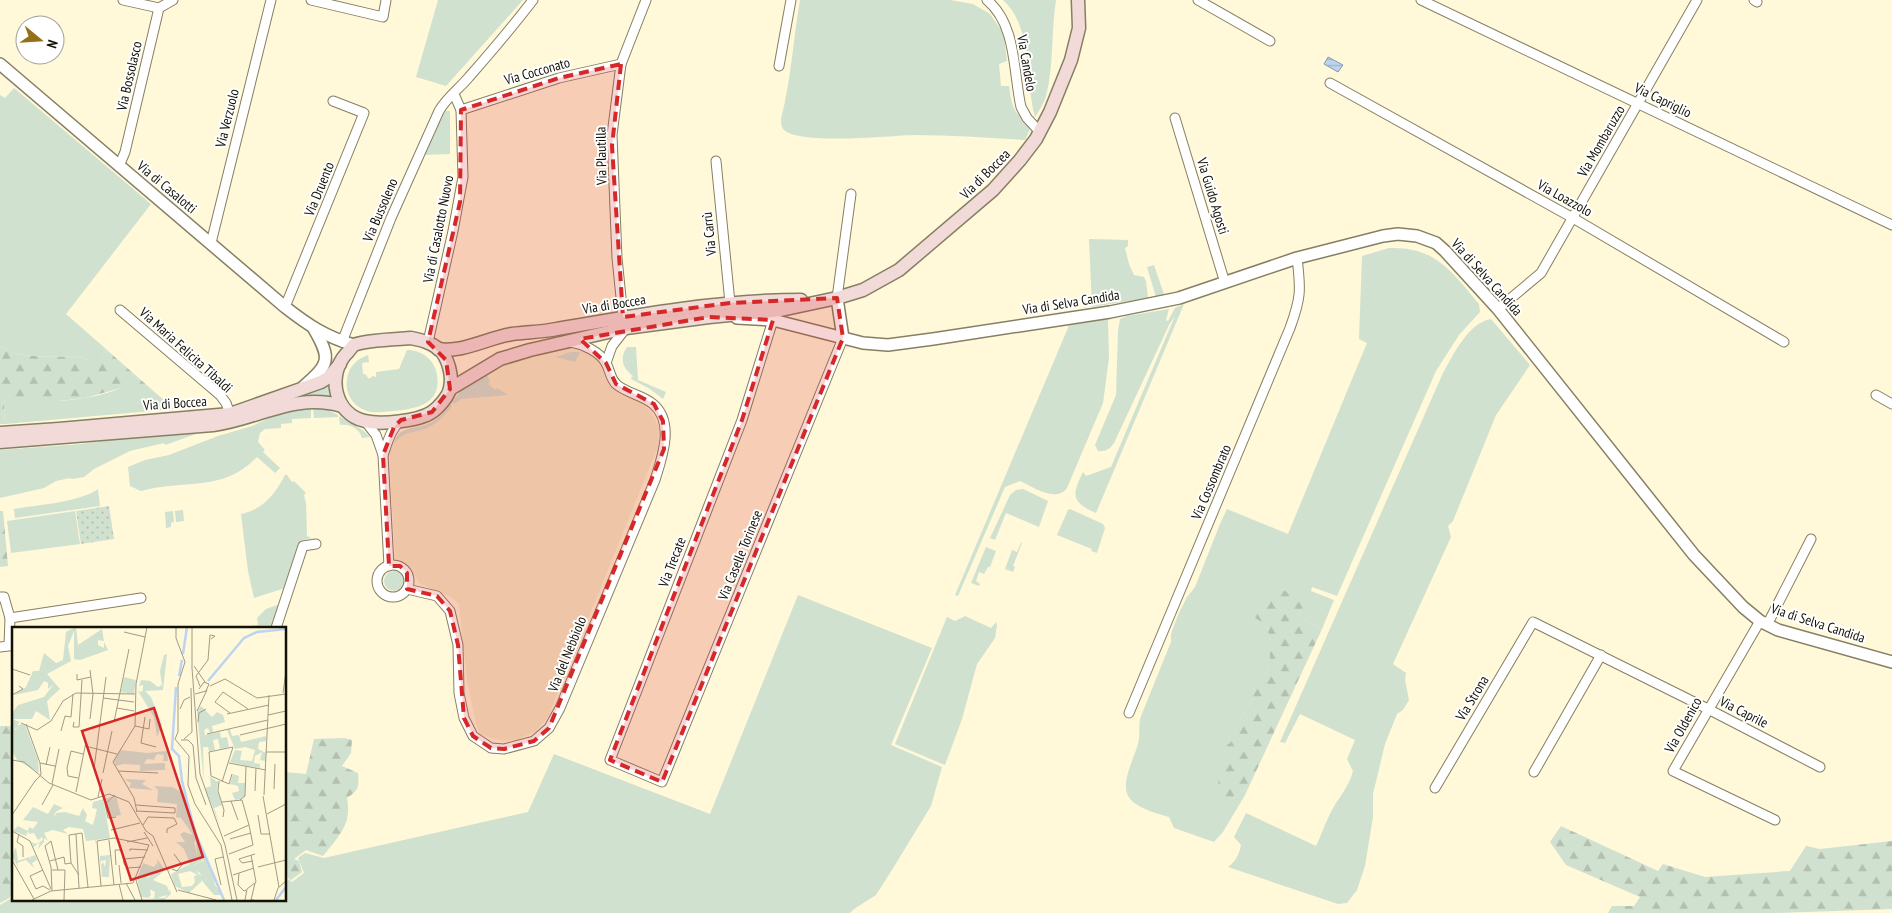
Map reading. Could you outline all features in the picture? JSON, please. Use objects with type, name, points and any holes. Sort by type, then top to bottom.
[{"type":"main road","name":"Via di Boccea","points":[[433,345],[456,349],[495,337],[624,323],[781,310],[832,299],[874,285],[899,270],[925,249],[1002,181],[1026,154],[1040,132],[1062,83],[1073,52],[1079,28],[1078,0]]},
{"type":"main road","name":"Via di Boccea","points":[[450,389],[500,359],[568,342],[624,323],[730,303],[832,299]]},
{"type":"main road","points":[[411,338],[433,345],[442,353],[449,367],[450,389],[432,412],[424,417],[378,422],[365,421],[342,406],[334,382],[336,370],[343,358],[348,343],[411,338]]},
{"type":"main road","name":"Via di Boccea","points":[[0,433],[230,414],[321,382],[330,377],[340,364]]},
{"type":"main road","name":"Via di Boccea","points":[[0,442],[213,426],[234,422],[297,402],[327,401],[342,406]]},
{"type":"street","points":[[123,0],[159,8],[173,0]]},
{"type":"street","name":"Via Verzuolo","points":[[211,244],[271,0]]},
{"type":"street","points":[[311,0],[383,17],[386,0]]},
{"type":"street","points":[[454,94],[533,0]]},
{"type":"street","name":"Via Plautilla","points":[[624,323],[617,258],[612,146],[622,64],[646,0]]},
{"type":"street","points":[[779,66],[791,0]]},
{"type":"street","name":"Via Candelo","points":[[987,0],[1001,17],[1007,31],[1021,107],[1027,118],[1040,132]]},
{"type":"street","points":[[1198,0],[1270,41]]},
{"type":"street","name":"Via Capriglio","points":[[1421,0],[1892,225]]},
{"type":"street","name":"Via Mombaruzzo","points":[[1498,309],[1541,273],[1698,0]]},
{"type":"street","name":"Via Bossolasco","points":[[119,166],[125,152],[159,8]]},
{"type":"street","name":"Via Cocconato","points":[[462,110],[559,78],[622,64]]},
{"type":"street","name":"Via di Casalotti","points":[[1,66],[286,307],[314,329],[348,343]]},
{"type":"street","name":"Via Loazzolo","points":[[1330,83],[1573,218],[1784,342]]},
{"type":"street","name":"Via di Casalotto Nuovo","points":[[433,345],[460,202],[463,170],[462,110],[454,94]]},
{"type":"street","name":"Via Bussoleno","points":[[348,343],[391,218],[437,115],[446,100],[454,94]]},
{"type":"street","name":"Via Druento","points":[[286,307],[364,113],[333,101]]},
{"type":"street","name":"Via Guido Agosti","points":[[1175,118],[1225,283]]},
{"type":"street","name":"Via Carrù","points":[[716,161],[730,303]]},
{"type":"street","points":[[843,338],[832,299],[851,194]]},
{"type":"street","name":"Via di Selva Candida","points":[[709,317],[774,320],[863,343],[888,344],[933,339],[1110,312],[1179,298],[1297,258],[1383,236],[1398,234],[1416,236],[1436,243],[1445,251],[1498,309],[1694,555],[1743,607],[1764,623],[1778,630],[1892,662]]},
{"type":"street","name":"Via Cossombrato","points":[[1129,713],[1290,328],[1299,302],[1301,288],[1297,258]]},
{"type":"street","name":"Via Maria Felicita Tibaldi","points":[[120,310],[220,395],[226,403],[230,414]]},
{"type":"street","name":"Via Trecate","points":[[662,782],[610,760],[742,420],[774,320]]},
{"type":"street","points":[[606,363],[612,346],[624,323]]},
{"type":"street","name":"Via di Casalotti","points":[[302,388],[320,372],[325,364],[326,355],[324,347],[314,329]]},
{"type":"street","name":"Via Caselle Torinese","points":[[662,782],[843,338]]},
{"type":"street","name":"Via del Nebbiolo","points":[[407,589],[437,596],[450,611],[458,645],[461,702],[464,718],[473,736],[491,748],[504,749],[534,740],[549,728],[560,708],[606,593],[655,480],[666,436],[659,412],[654,404],[616,384],[609,374],[606,363],[593,350],[580,344],[568,342]]},
{"type":"street","points":[[1876,395],[1892,404]]},
{"type":"street","points":[[383,455],[390,434],[401,420]]},
{"type":"street","points":[[365,421],[379,440],[383,455],[389,566]]},
{"type":"street","name":"Via Oldenico","points":[[1775,820],[1673,771],[1708,709],[1764,623],[1811,538]]},
{"type":"street","points":[[276,627],[303,546],[316,544]]},
{"type":"street","points":[[394,565],[404,569],[409,578],[407,589],[400,596],[394,597],[384,594],[378,581],[378,576],[381,571],[389,566],[394,565]]},
{"type":"street","points":[[0,598],[4,597],[10,618],[9,646],[0,647]]},
{"type":"street","points":[[10,618],[141,598]]},
{"type":"street","name":"Via Caprile","points":[[1534,622],[1820,767]]},
{"type":"street","name":"Via Strona","points":[[1435,788],[1534,622]]},
{"type":"street","points":[[1534,772],[1602,655]]},
{"type":"highlighted area","points":[[621,64],[612,146],[623,317],[730,303],[837,298],[843,338],[662,782],[610,760],[742,420],[773,320],[709,317],[580,339],[606,363],[616,384],[654,404],[663,421],[664,449],[549,728],[534,741],[504,749],[491,748],[473,736],[464,718],[458,645],[450,611],[437,596],[407,589],[407,573],[400,566],[389,566],[383,455],[394,427],[401,420],[432,412],[450,389],[446,360],[428,342],[460,202],[461,110],[559,78]]},
{"type":"shaded area","points":[[570,347],[586,350],[604,366],[611,383],[621,393],[640,401],[650,411],[659,427],[658,447],[548,717],[536,731],[519,739],[505,741],[480,734],[476,724],[467,681],[459,604],[451,597],[420,584],[411,570],[395,559],[389,453],[396,437],[407,429],[429,419],[459,392],[514,360]]},
{"type":"green space","points":[[438,0],[523,0],[446,86],[416,77]]},
{"type":"green space","points":[[800,0],[950,0],[973,4],[990,14],[1004,37],[1007,61],[999,64],[1001,86],[1009,86],[1014,109],[1032,125],[1025,140],[915,135],[822,138],[803,137],[789,133],[782,127],[781,121]]},
{"type":"green space","points":[[1003,0],[1056,0],[1049,85],[1044,101],[1035,117],[1024,39],[1013,11]]},
{"type":"green space","points":[[14,88],[151,204],[66,314],[107,350],[101,356],[105,360],[100,365],[77,357],[48,357],[15,353],[6,350],[0,345],[0,95],[5,98]]},
{"type":"green space","points":[[444,111],[450,111],[450,154],[424,155]]},
{"type":"green space","points":[[1089,239],[1128,240],[1128,246],[1125,248],[1129,264],[1134,275],[1144,277],[1148,298],[1092,307]]},
{"type":"green space","points":[[1389,248],[1419,251],[1441,263],[1460,281],[1479,304],[1480,312],[1459,335],[1436,371],[1337,596],[1312,587],[1311,591],[1334,600],[1322,629],[1303,618],[1298,618],[1297,616],[1303,608],[1251,615],[1267,625],[1270,642],[1270,666],[1266,673],[1257,680],[1252,700],[1244,715],[1236,722],[1236,733],[1233,742],[1233,799],[1245,789],[1245,795],[1223,832],[1214,842],[1174,828],[1169,817],[1143,808],[1129,798],[1126,791],[1126,783],[1139,739],[1141,716],[1171,642],[1171,634],[1178,615],[1187,597],[1195,587],[1227,509],[1288,534],[1367,343],[1359,339],[1362,256]]},
{"type":"green space","points":[[1154,265],[1164,294],[1156,297],[1147,267]]},
{"type":"green space","points":[[1184,304],[1096,513],[1078,502],[1076,493],[1079,480],[1083,472],[1086,476],[1111,467],[1175,316],[1169,325],[1114,443],[1107,450],[1098,451],[1095,445],[1116,395],[1120,319],[1127,316],[1169,309],[1166,320],[1168,321],[1175,308]]},
{"type":"green space","points":[[1108,319],[1109,358],[1103,403],[1067,488],[1057,494],[1051,494],[1020,481],[1005,487],[958,596],[955,595],[1070,323]]},
{"type":"green space","points":[[1491,319],[1530,365],[1496,415],[1453,521],[1448,526],[1451,537],[1393,664],[1406,673],[1405,680],[1409,700],[1403,710],[1397,714],[1385,744],[1373,794],[1373,817],[1365,866],[1357,890],[1347,903],[1338,904],[1228,867],[1235,860],[1239,852],[1241,845],[1234,837],[1246,813],[1316,846],[1332,810],[1349,783],[1353,771],[1347,759],[1355,740],[1300,714],[1285,743],[1280,742],[1443,373],[1462,340],[1475,326]]},
{"type":"green space","points":[[0,345],[6,350],[25,355],[77,357],[100,364],[104,360],[101,356],[107,350],[150,388],[121,388],[85,398],[49,402],[19,400],[4,396],[5,424],[0,424]]},
{"type":"green space","points":[[627,347],[636,347],[638,380],[666,392],[663,399],[650,389],[631,379],[632,376],[636,378],[628,372],[623,360]]},
{"type":"green space","points":[[407,350],[423,354],[434,365],[437,385],[431,399],[411,409],[377,412],[366,411],[352,401],[347,391],[347,379],[354,364],[368,355],[369,362],[362,363],[363,374],[369,379],[373,376],[376,377],[376,372],[399,369]]},
{"type":"green space","points":[[571,352],[580,352],[575,362],[556,357]]},
{"type":"green space","points":[[487,375],[490,381],[488,384],[495,390],[497,388],[508,395],[461,399],[454,404],[452,402],[462,390]]},
{"type":"green space","points":[[330,384],[329,390],[332,397],[303,397],[302,395],[319,390]]},
{"type":"green space","points":[[121,388],[150,388],[174,409],[5,424],[4,396],[32,401],[63,401],[108,393]]},
{"type":"green space","points":[[451,404],[452,406],[446,413],[433,425],[405,434],[394,444],[402,431],[430,423],[446,411]]},
{"type":"green space","points":[[313,408],[328,410],[338,415],[338,417],[314,418]]},
{"type":"green space","points":[[311,409],[311,418],[292,419],[292,423],[281,424],[281,428],[265,429],[260,433],[258,442],[265,450],[263,452],[280,468],[275,473],[257,457],[244,468],[230,476],[217,480],[141,491],[130,486],[128,467],[252,426],[283,412]]},
{"type":"green space","points":[[339,416],[364,431],[370,437],[362,438],[354,427],[340,425]]},
{"type":"green space","points":[[168,432],[196,434],[165,445],[164,443],[130,451],[94,469],[84,477],[56,481],[44,488],[0,498],[0,450],[81,444]]},
{"type":"green space","points":[[285,475],[306,493],[304,495],[307,536],[311,538],[300,541],[285,588],[254,598],[248,571],[241,514],[249,512],[268,500]]},
{"type":"green space","points":[[98,489],[100,506],[15,518],[14,509],[70,500]]},
{"type":"green space","points":[[1023,489],[1048,501],[1039,527],[1006,513],[995,540],[990,538],[1010,495],[1016,490]]},
{"type":"green space","points":[[109,506],[114,539],[81,544],[76,511]]},
{"type":"green space","points":[[1070,509],[1103,524],[1105,528],[1097,553],[1091,551],[1092,549],[1057,535]]},
{"type":"green space","points":[[183,510],[184,521],[176,522],[175,511]]},
{"type":"green space","points":[[0,511],[3,511],[8,566],[0,567]]},
{"type":"green space","points":[[75,511],[80,544],[11,553],[7,521]]},
{"type":"green space","points":[[173,511],[174,522],[171,523],[171,527],[166,528],[165,512]]},
{"type":"green space","points":[[1021,543],[1013,566],[1015,567],[1013,572],[1005,569],[1012,550],[1017,552]]},
{"type":"green space","points":[[986,547],[996,551],[990,567],[988,567],[984,574],[979,572],[976,581],[980,584],[979,586],[971,583]]},
{"type":"green space","points":[[394,571],[401,574],[404,581],[401,588],[394,591],[387,588],[384,581],[387,574]]},
{"type":"green space","points":[[1276,587],[1291,595],[1301,604],[1303,608],[1297,616],[1298,618],[1303,618],[1322,629],[1245,795],[1245,789],[1233,799],[1222,795],[1219,787],[1218,781],[1224,755],[1227,745],[1235,735],[1236,722],[1244,715],[1252,700],[1257,679],[1266,673],[1270,666],[1270,642],[1267,626],[1251,615],[1255,602]]},
{"type":"green space","points":[[798,595],[932,648],[891,745],[942,767],[931,806],[876,895],[850,913],[0,913],[0,905],[12,897],[12,900],[286,900],[286,878],[292,882],[304,873],[298,858],[305,853],[324,858],[528,812],[554,754],[710,814]]},
{"type":"green space","points":[[280,604],[272,627],[252,627],[258,625],[257,618],[266,609]]},
{"type":"green space","points":[[965,616],[991,628],[996,622],[997,625],[995,638],[977,664],[962,719],[945,765],[895,744],[947,617],[955,621]]},
{"type":"green space","points":[[0,726],[12,726],[12,894],[0,903]]},
{"type":"green space","points":[[344,738],[352,740],[351,753],[342,766],[358,773],[358,785],[354,793],[347,798],[348,815],[339,836],[323,856],[306,850],[294,859],[299,861],[302,872],[291,880],[286,877],[286,772],[306,774],[314,739]]},
{"type":"green space","points":[[1561,826],[1658,871],[1663,864],[1705,877],[1790,871],[1806,846],[1820,849],[1892,841],[1892,909],[1777,913],[1608,913],[1612,906],[1634,906],[1640,897],[1566,865],[1550,842]]},
{"type":"water","points":[[1328,57],[1343,65],[1338,72],[1324,64]]}]
